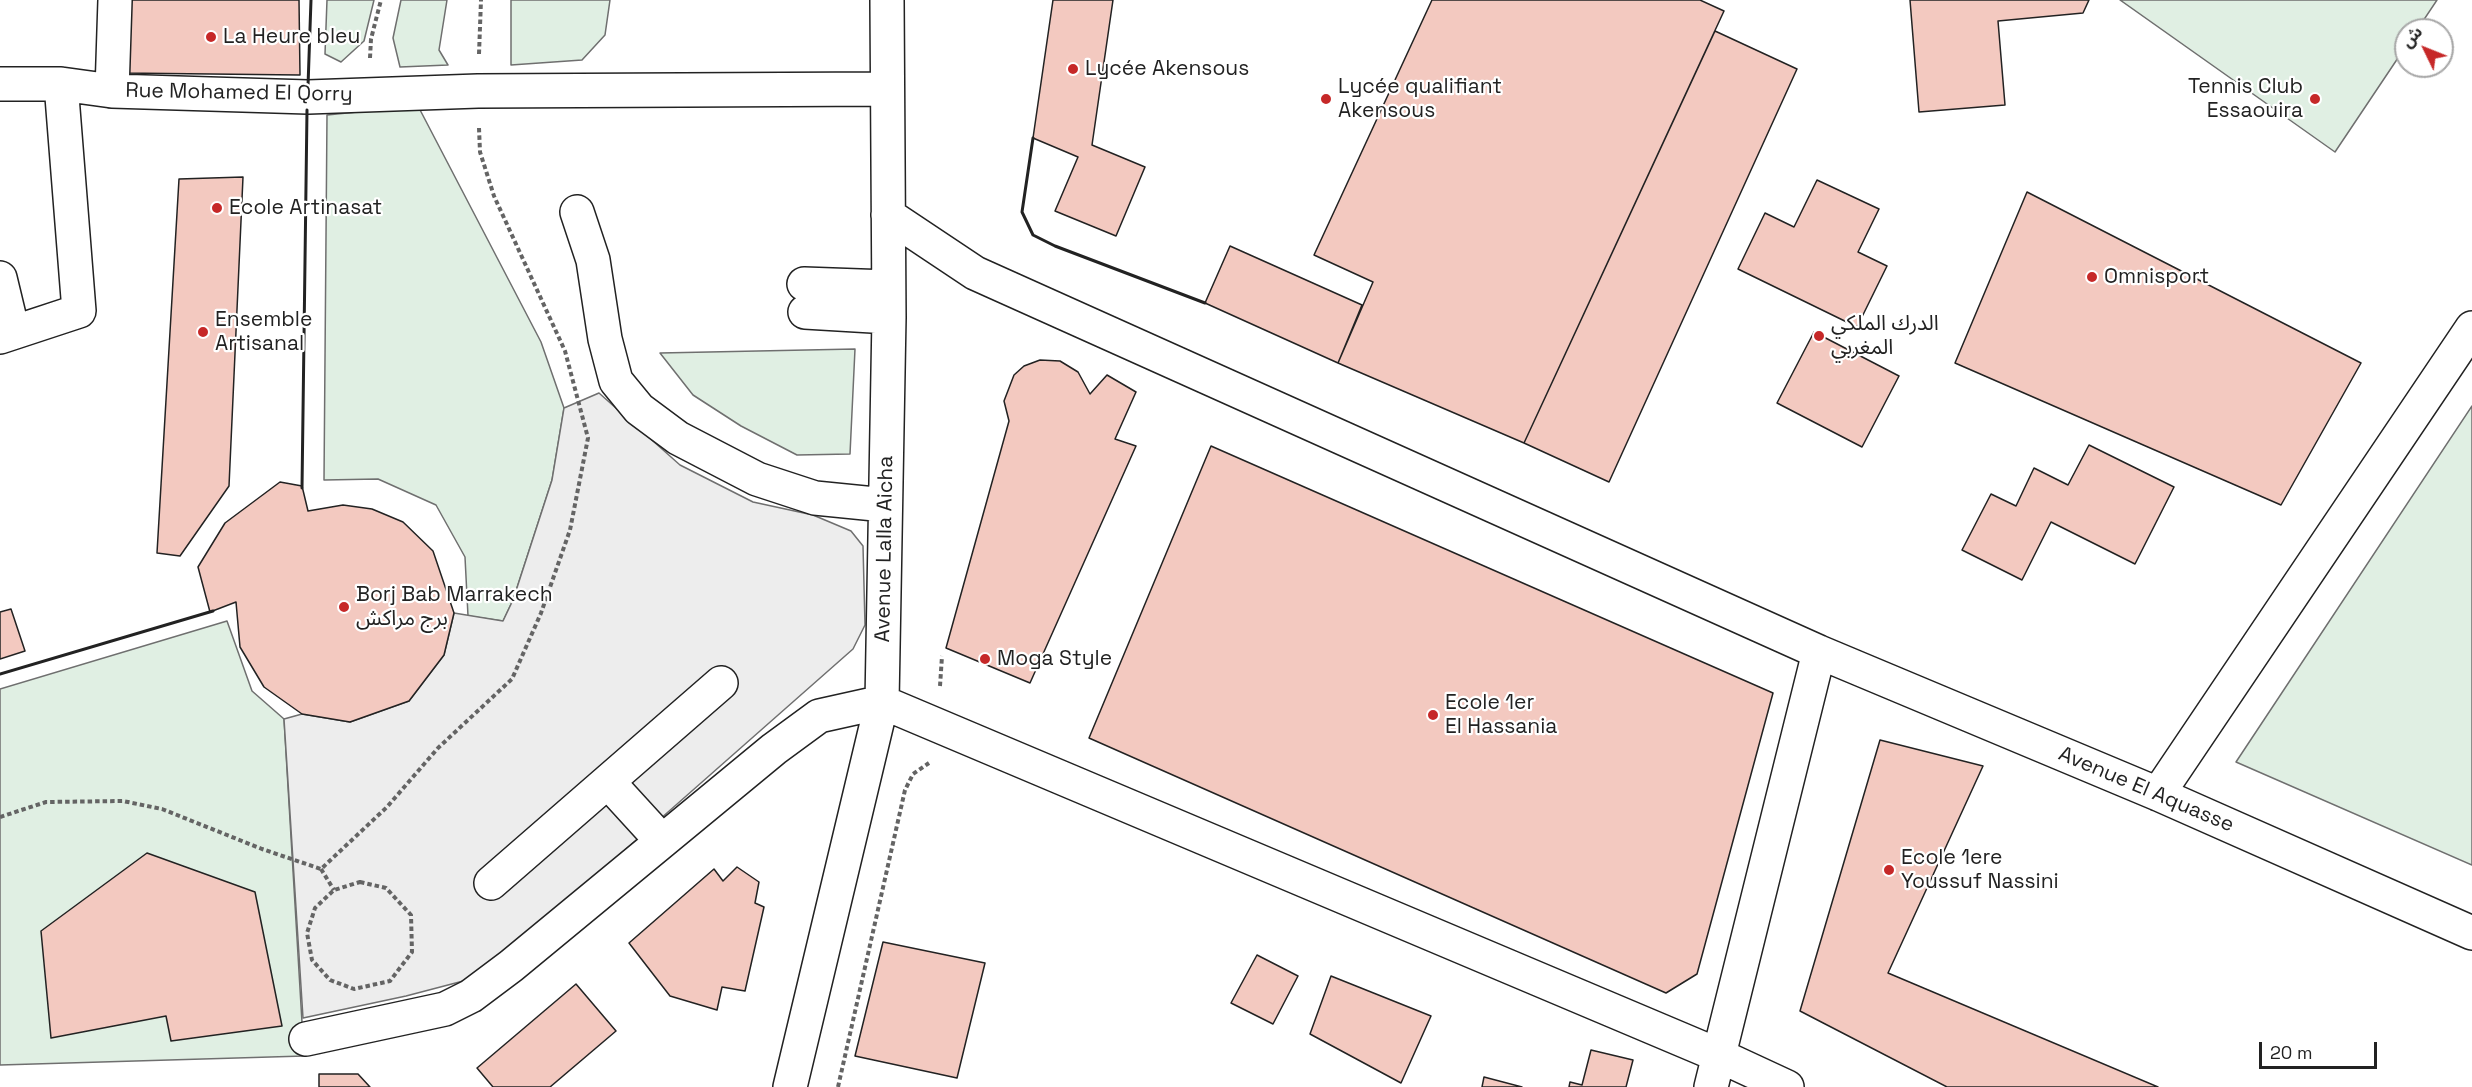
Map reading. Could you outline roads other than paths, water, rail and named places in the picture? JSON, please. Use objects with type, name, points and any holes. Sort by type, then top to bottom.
[{"type":"street","points":[[112,91],[115,0]]},
{"type":"street","name":"Avenue Lalla Aicha","points":[[790,1087],[882,702],[889,302],[886,0]]},
{"type":"street","name":"Rue Mohamed El Qorry","points":[[0,84],[61,84],[112,91],[308,97],[478,91],[887,89]]},
{"type":"street","points":[[0,279],[6,334],[80,311],[61,84]]},
{"type":"street","points":[[577,212],[592,260],[605,339],[616,381],[639,409],[678,438],[757,479],[815,498],[885,505]]},
{"type":"street","name":"Avenue El Aquasse","points":[[888,215],[975,273],[1819,652],[2158,794],[2472,933]]},
{"type":"street","points":[[805,298],[889,302]]},
{"type":"street","points":[[2158,794],[2472,328]]},
{"type":"street","points":[[1711,1087],[1819,652]]},
{"type":"street","points":[[491,884],[721,683]]},
{"type":"street","points":[[306,1039],[445,1009],[471,996],[774,749],[819,716],[882,702],[1719,1055],[1787,1087]]},
{"type":"street","points":[[609,783],[663,841]]},
{"type":"place","name":"La Heure bleu","points":[[211,37]]},
{"type":"place","name":"Lycée Akensous","points":[[1073,69]]},
{"type":"place","name":"Lycée qualifiant Akensous","points":[[1326,99]]},
{"type":"place","name":"Tennis Club Essaouira","points":[[2315,99]]},
{"type":"place","name":"Ecole Artinasat","points":[[217,208]]},
{"type":"place","name":"Omnisport","points":[[2092,277]]},
{"type":"place","name":"Ensemble Artisanal","points":[[203,332]]},
{"type":"place","name":"الدرك الملكي المغربي","points":[[1819,336]]},
{"type":"place","name":"Borj Bab Marrakech برج مراكش","points":[[344,607]]},
{"type":"place","name":"Moga Style","points":[[985,659]]},
{"type":"place","name":"Ecole 1er El Hassania","points":[[1433,715]]},
{"type":"place","name":"Ecole 1ere Youssuf Nassini","points":[[1889,870]]}]
